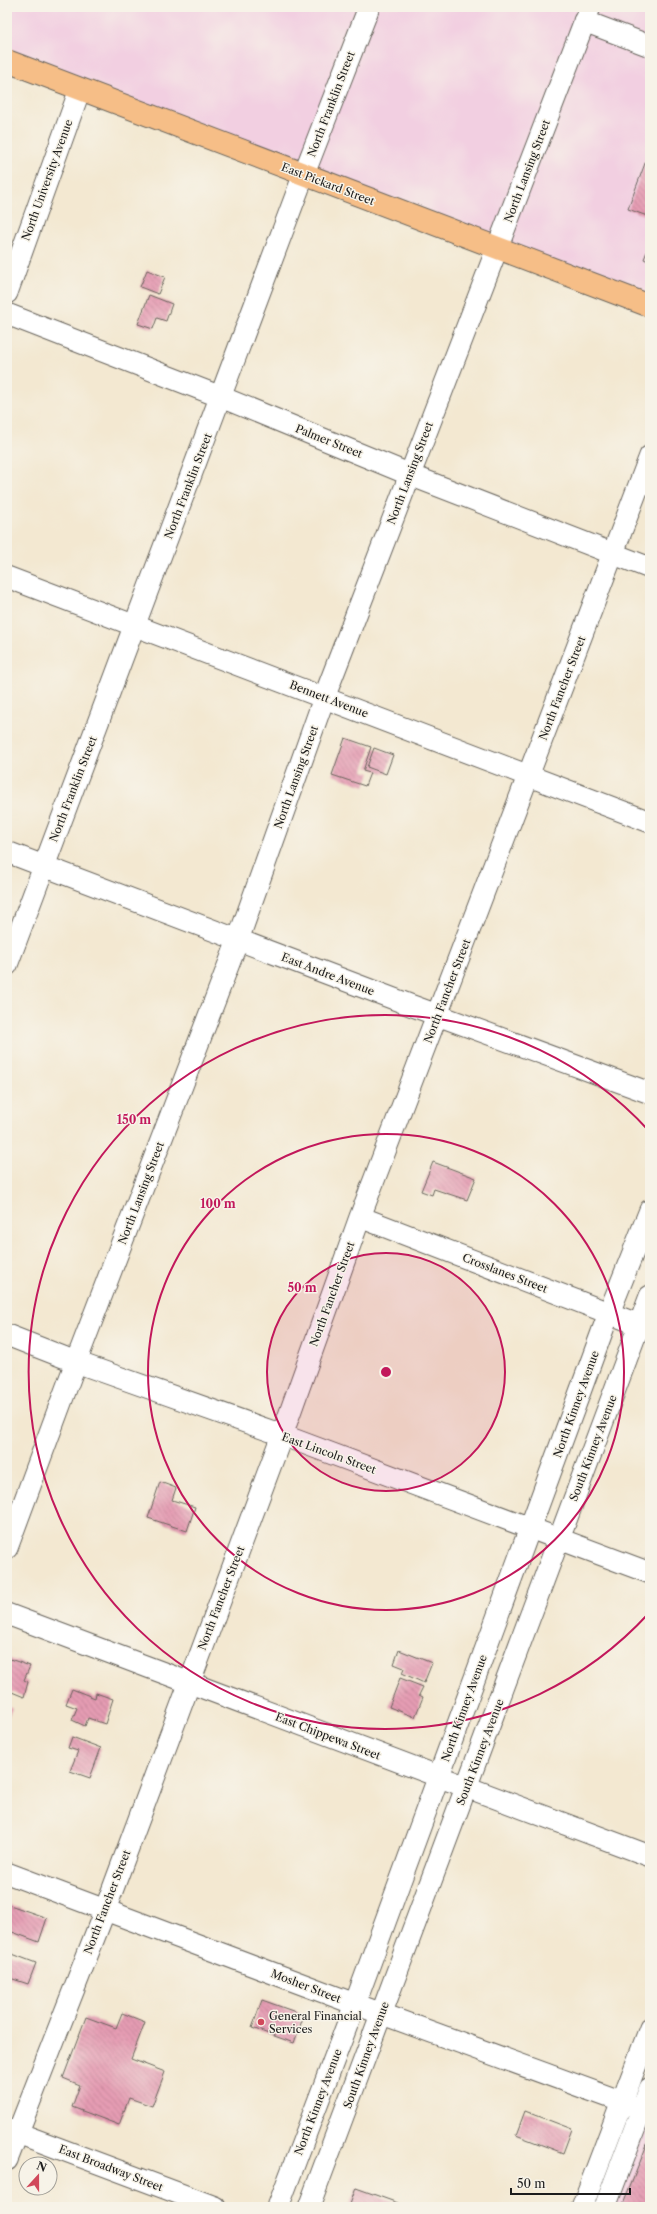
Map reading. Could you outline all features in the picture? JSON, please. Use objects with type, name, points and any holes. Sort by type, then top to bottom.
[{"type":"main road","name":"East Pickard Street","points":[[7,61],[650,306]]},
{"type":"street","name":"North Franklin Street","points":[[7,965],[304,174],[369,7]]},
{"type":"street","points":[[587,14],[650,46]]},
{"type":"street","name":"North Lansing Street","points":[[7,1548],[76,1362],[238,940],[324,698],[587,14]]},
{"type":"street","name":"North University Avenue","points":[[7,293],[80,88]]},
{"type":"street","name":"Palmer Street","points":[[7,314],[221,397],[410,474],[650,568]]},
{"type":"street","name":"North Fancher Street","points":[[7,2160],[12,2131],[105,1910],[282,1435],[360,1217],[614,555],[650,456]]},
{"type":"street","name":"Bennett Avenue","points":[[7,577],[324,698],[529,774],[650,822]]},
{"type":"street","name":"East Andre Avenue","points":[[7,852],[437,1016],[650,1093]]},
{"type":"street","name":"North Kinney Avenue","points":[[278,2207],[355,2004],[609,1313],[650,1210]]},
{"type":"street","name":"Crosslanes Street","points":[[360,1217],[645,1327]]},
{"type":"street","name":"South Kinney Avenue","points":[[309,2207],[559,1539],[645,1327],[650,1296]]},
{"type":"street","name":"East Lincoln Street","points":[[7,1335],[76,1362],[282,1435],[650,1573]]},
{"type":"street","name":"East Chippewa Street","points":[[7,1614],[650,1856]]},
{"type":"street","name":"Mosher Street","points":[[7,1873],[381,2014],[646,2111]]},
{"type":"street","points":[[582,2207],[650,2028]]},
{"type":"street","points":[[605,2207],[646,2111],[650,2088]]},
{"type":"street","name":"East Broadway Street","points":[[12,2131],[215,2207]]},
{"type":"shaded area","points":[[7,7],[650,7],[650,306],[7,61]]},
{"type":"shaded area","points":[[650,2112],[650,2207],[599,2207]]},
{"type":"building","points":[[650,150],[650,217],[628,209]]},
{"type":"building","points":[[650,244],[650,262],[644,259]]},
{"type":"building","points":[[147,270],[165,277],[158,294],[140,287]]},
{"type":"building","points":[[149,295],[172,304],[166,321],[157,318],[153,329],[138,324]]},
{"type":"building","points":[[345,738],[371,747],[363,771],[370,773],[365,786],[332,775]]},
{"type":"building","points":[[374,748],[393,755],[386,774],[367,767]]},
{"type":"building","points":[[433,1162],[476,1178],[467,1200],[434,1189],[432,1195],[421,1191]]},
{"type":"building","points":[[160,1482],[176,1488],[172,1500],[195,1507],[187,1531],[148,1518]]},
{"type":"building","points":[[399,1650],[432,1663],[424,1683],[402,1673],[404,1668],[394,1664]]},
{"type":"building","points":[[7,1658],[30,1666],[24,1680],[28,1682],[24,1697],[7,1690]]},
{"type":"building","points":[[400,1678],[423,1687],[419,1695],[423,1697],[415,1717],[389,1707]]},
{"type":"building","points":[[72,1689],[95,1698],[96,1693],[113,1699],[105,1724],[88,1718],[85,1726],[72,1720],[77,1708],[66,1704]]},
{"type":"building","points":[[7,1707],[12,1708],[7,1720]]},
{"type":"building","points":[[72,1737],[101,1748],[90,1778],[70,1771],[78,1751],[68,1748]]},
{"type":"building","points":[[7,1904],[47,1918],[39,1942],[7,1930]]},
{"type":"building","points":[[7,1952],[36,1963],[28,1984],[7,1977]]},
{"type":"building","points":[[262,2000],[304,2015],[294,2043],[252,2028]]},
{"type":"building","points":[[122,2013],[145,2022],[131,2059],[165,2072],[152,2106],[129,2098],[119,2125],[72,2107],[80,2085],[63,2078],[86,2017],[116,2028]]},
{"type":"building","points":[[525,2111],[572,2129],[563,2153],[516,2135]]},
{"type":"building","points":[[650,2137],[650,2207],[622,2207]]},
{"type":"building","points":[[356,2188],[398,2203],[397,2207],[349,2207]]},
{"type":"place","name":"General Financial Services","points":[[261,2022]]}]
